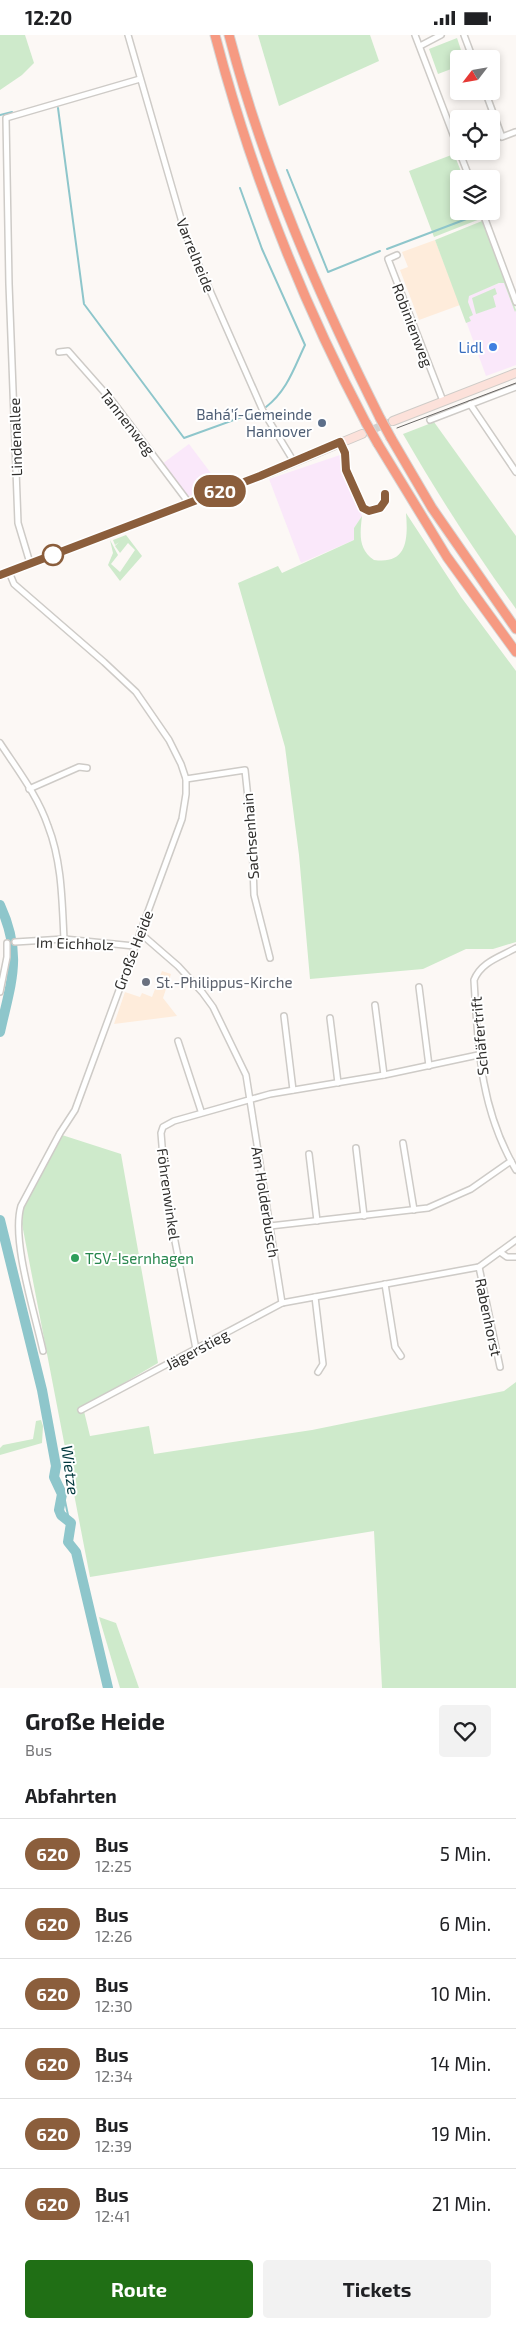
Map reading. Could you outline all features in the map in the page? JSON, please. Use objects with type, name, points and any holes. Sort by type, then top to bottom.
[{"type":"highway","points":[[215,35],[240,123],[280,236],[328,346],[366,423],[447,557],[516,652]]},
{"type":"highway","points":[[229,35],[254,120],[293,231],[336,330],[380,418],[437,515],[516,629]]},
{"type":"main road","points":[[393,421],[516,373]]},
{"type":"main road","points":[[0,575],[224,490],[362,433]]},
{"type":"street","name":"Varrelheide","points":[[128,35],[186,236],[262,411],[294,462]]},
{"type":"street","points":[[415,35],[450,127]]},
{"type":"street","points":[[420,46],[441,35]]},
{"type":"street","points":[[464,35],[470,50]]},
{"type":"street","name":"Lindenallee","points":[[30,563],[18,523],[6,118],[140,79]]},
{"type":"street","points":[[488,100],[502,137],[515,132]]},
{"type":"street","points":[[485,220],[516,302]]},
{"type":"street","name":"Robinienweg","points":[[398,255],[388,259],[443,401]]},
{"type":"street","name":"Tannenweg","points":[[59,352],[68,351],[94,379],[189,503]]},
{"type":"street","points":[[430,420],[516,387]]},
{"type":"street","points":[[470,404],[516,471]]},
{"type":"street","name":"Große Heide","points":[[8,572],[14,583],[104,662],[136,693],[169,740],[186,779],[186,795],[182,819],[75,1110],[55,1141],[21,1205],[18,1216],[20,1251],[44,1351]]},
{"type":"street","points":[[0,743],[48,824],[54,843],[61,884],[64,939]]},
{"type":"street","points":[[29,789],[78,767],[87,768]]},
{"type":"street","name":"Sachsenhain","points":[[186,779],[245,770],[252,836],[254,895],[270,958]]},
{"type":"street","name":"Am Holderbusch","points":[[140,933],[190,978],[213,1007],[246,1075],[282,1303]]},
{"type":"street","name":"Im Eichholz","points":[[15,942],[64,939],[134,946]]},
{"type":"street","points":[[0,944],[8,943],[0,992]]},
{"type":"street","name":"Schäfertrift","points":[[516,949],[483,965],[474,980],[478,1055],[483,1084],[494,1123],[516,1170]]},
{"type":"street","points":[[419,987],[429,1066]]},
{"type":"street","points":[[374,1005],[384,1075]]},
{"type":"street","points":[[284,1016],[293,1090]]},
{"type":"street","points":[[330,1018],[338,1083]]},
{"type":"street","points":[[178,1041],[201,1111]]},
{"type":"street","name":"Föhrenwinkel","points":[[196,1349],[166,1195],[161,1133],[168,1123],[201,1111],[249,1101],[270,1094],[384,1075],[478,1055]]},
{"type":"street","points":[[404,1143],[414,1210]]},
{"type":"street","points":[[356,1148],[364,1216]]},
{"type":"street","points":[[309,1154],[317,1221]]},
{"type":"street","points":[[270,1226],[428,1208],[455,1197],[486,1179],[511,1161]]},
{"type":"street","name":"Jägerstieg","points":[[81,1410],[282,1303],[478,1267],[516,1240]]},
{"type":"street","points":[[500,1252],[507,1257],[516,1257]]},
{"type":"street","name":"Rabenhorst","points":[[478,1267],[500,1367]]},
{"type":"street","points":[[385,1284],[395,1347],[401,1356]]},
{"type":"street","points":[[315,1297],[322,1364],[318,1372]]},
{"type":"shaded area","points":[[435,240],[460,305],[419,320],[400,270],[408,267],[402,252]]},
{"type":"shaded area","points":[[505,281],[516,310],[516,365],[486,376],[458,299]]},
{"type":"shaded area","points":[[189,444],[216,480],[217,485],[187,497],[162,464]]},
{"type":"shaded area","points":[[340,455],[343,472],[362,516],[354,528],[354,540],[301,563],[269,479]]},
{"type":"shaded area","points":[[162,971],[171,974],[163,998],[177,1016],[114,1024],[125,992],[140,997],[142,993],[152,997]]},
{"type":"green space","points":[[0,35],[25,35],[34,63],[22,75],[0,90]]},
{"type":"green space","points":[[258,35],[370,35],[379,61],[279,106]]},
{"type":"green space","points":[[457,38],[461,50],[450,50],[450,69],[438,74],[429,49]]},
{"type":"green space","points":[[450,156],[450,160],[456,160],[460,170],[450,170],[450,220],[477,220],[434,237],[409,171]]},
{"type":"green space","points":[[482,221],[516,310],[515,312],[504,283],[499,283],[469,296],[468,302],[473,315],[469,317],[471,321],[466,323],[435,240]]},
{"type":"green space","points":[[495,288],[497,294],[493,296],[496,307],[476,314],[472,298]]},
{"type":"green space","points":[[434,422],[516,536],[516,609],[457,523],[403,434]]},
{"type":"green space","points":[[406,513],[461,597],[516,671],[516,942],[493,949],[466,949],[423,969],[310,979],[299,855],[285,747],[238,583],[278,566],[282,573],[354,540],[354,528],[362,516],[361,541],[365,551],[374,560],[394,558],[404,548],[407,532]]},
{"type":"green space","points":[[126,535],[142,556],[120,581],[108,565],[113,553],[110,540],[118,555],[111,564],[120,572],[135,550],[128,543],[120,553],[115,546],[119,542],[115,545],[113,540]]},
{"type":"green space","points":[[62,1135],[121,1154],[158,1363],[83,1407],[90,1436],[149,1426],[154,1454],[312,1430],[504,1391],[516,1382],[516,1688],[382,1688],[374,1531],[90,1577],[22,1224],[23,1208]]},
{"type":"green space","points":[[41,1420],[43,1426],[42,1443],[0,1455],[0,1448],[3,1445],[33,1439],[36,1421]]},
{"type":"green space","points":[[99,1617],[116,1623],[139,1688],[120,1688]]},
{"type":"waterway","points":[[58,108],[84,304],[184,438],[256,412]]},
{"type":"waterway","points":[[0,115],[12,112]]},
{"type":"waterway","points":[[287,170],[328,272],[380,251]]},
{"type":"waterway","points":[[240,188],[262,249],[305,345],[285,386],[266,407]]},
{"type":"waterway","points":[[387,249],[464,220]]},
{"type":"waterway","name":"Wietze","points":[[0,905],[7,923],[13,954],[11,983],[0,1032]]},
{"type":"waterway","name":"Wietze","points":[[0,1220],[42,1390],[56,1466],[54,1477],[62,1494],[59,1510],[61,1515],[71,1523],[68,1542],[76,1552],[108,1688]]},
{"type":"waterway","points":[[64,1496],[69,1520]]},
{"type":"tunnel","points":[[362,434],[393,421]]},
{"type":"tram line","points":[[397,428],[516,383]]},
{"type":"bus line","name":"620","points":[[0,575],[284,467],[340,442],[345,453],[346,470],[364,510],[376,510],[384,505],[385,494]]},
{"type":"place","name":"Lidl","points":[[493,347]]},
{"type":"place","name":"Bahá'í-Gemeinde Hannover","points":[[322,423]]},
{"type":"place","name":"St.-Philippus-Kirche","points":[[146,982]]},
{"type":"place","name":"TSV-Isernhagen","points":[[75,1258]]}]
